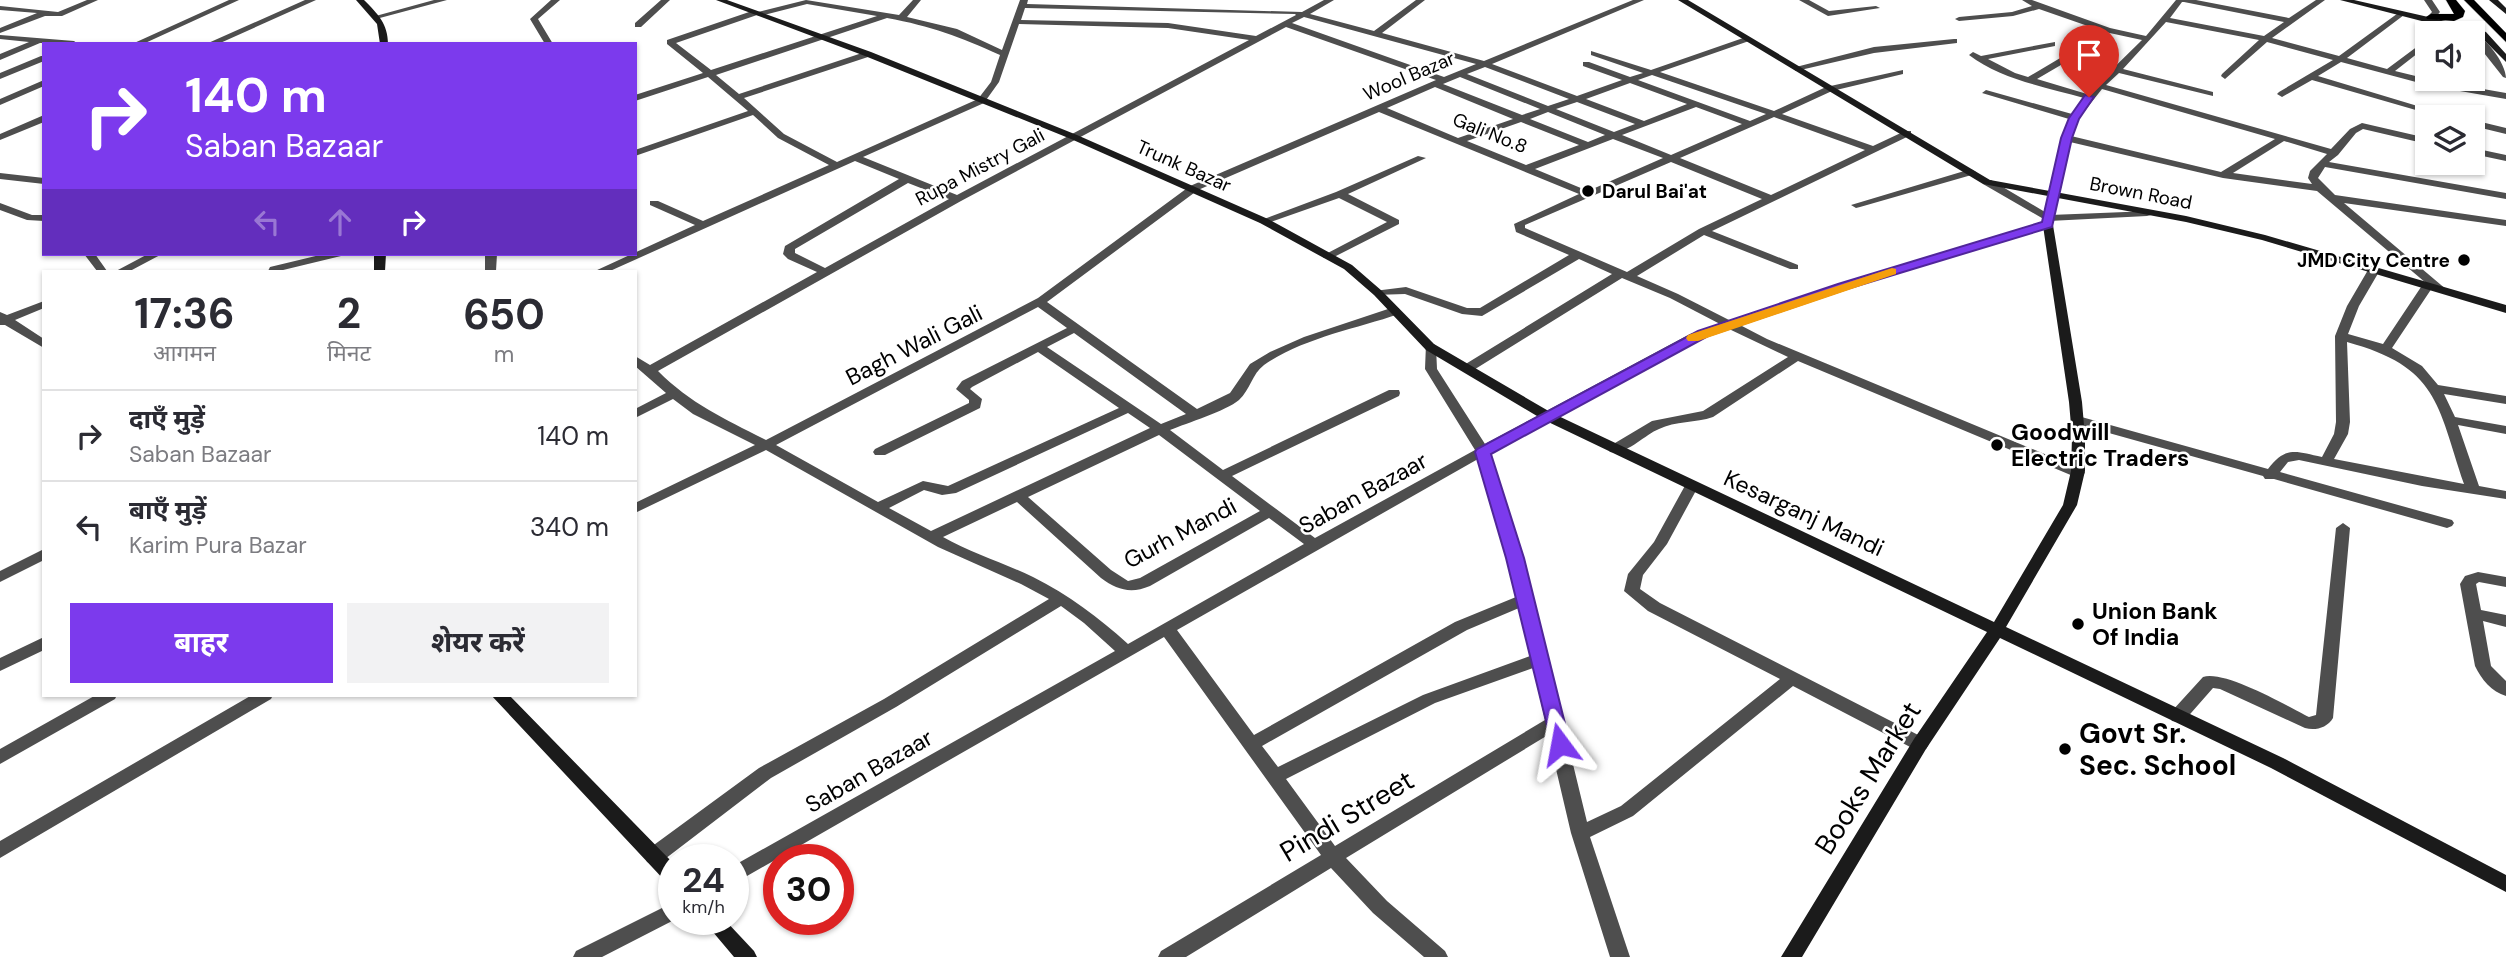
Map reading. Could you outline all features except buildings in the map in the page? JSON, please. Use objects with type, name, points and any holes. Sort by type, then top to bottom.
[{"type":"main road","points":[[2431,17],[2446,20],[2459,15],[2460,11],[2451,0]]},
{"type":"main road","points":[[2469,0],[2506,39]]},
{"type":"main road","points":[[2482,0],[2506,25]]},
{"type":"street","points":[[0,31],[46,14],[59,14],[94,0]]},
{"type":"street","points":[[140,42],[235,0]]},
{"type":"street","points":[[215,42],[312,0]]},
{"type":"street","points":[[360,0],[384,27],[384,42]]},
{"type":"street","points":[[376,17],[443,0]]},
{"type":"street","points":[[548,42],[534,19],[556,0]]},
{"type":"street","points":[[638,25],[666,0]]},
{"type":"street","name":"Trunk Bazar","points":[[720,0],[868,54],[1074,137],[1264,221],[1360,276],[1430,346],[1547,416],[1592,438]]},
{"type":"street","points":[[901,18],[917,0]]},
{"type":"street","name":"Rupa Mistry Gali","points":[[650,370],[957,199],[1330,0]]},
{"type":"street","points":[[1376,34],[1421,0]]},
{"type":"street","name":"Wool Bazar","points":[[1194,188],[1439,82],[1640,0]]},
{"type":"street","name":"Brown Road","points":[[1682,0],[1987,182],[2265,238],[2506,309]]},
{"type":"street","points":[[1803,0],[1828,13],[1876,8]]},
{"type":"street","points":[[2025,0],[2108,30],[2148,39]]},
{"type":"street","points":[[1987,182],[2048,221],[2066,138],[2074,118],[2089,97],[2148,39],[2182,0],[2290,21]]},
{"type":"street","points":[[2225,76],[2265,39],[2321,0]]},
{"type":"street","points":[[2344,0],[2446,20]]},
{"type":"street","points":[[2359,0],[2431,17],[2436,12],[2428,0]]},
{"type":"street","points":[[2493,0],[2506,12]]},
{"type":"street","points":[[836,164],[780,136],[670,41],[758,13],[807,2],[948,29],[1004,54]]},
{"type":"street","points":[[637,255],[981,101],[995,82],[1023,3],[1305,14],[1485,64],[1644,124]]},
{"type":"street","points":[[1959,19],[2013,14],[2039,6]]},
{"type":"street","points":[[2,9],[48,12],[46,14]]},
{"type":"street","points":[[2282,94],[2340,59],[2401,13]]},
{"type":"street","points":[[637,97],[886,16]]},
{"type":"street","points":[[2164,19],[2265,39],[2461,89],[2506,96]]},
{"type":"street","points":[[1016,22],[1157,24],[1205,28],[1259,39]]},
{"type":"street","points":[[1286,24],[1439,82],[1587,145]]},
{"type":"street","points":[[2485,36],[2506,59]]},
{"type":"street","points":[[0,37],[53,42]]},
{"type":"street","points":[[1461,140],[1746,39]]},
{"type":"street","points":[[0,57],[42,41]]},
{"type":"street","points":[[1796,68],[1874,50],[1954,41]]},
{"type":"street","points":[[2052,44],[1976,57],[2029,80],[2089,97]]},
{"type":"street","points":[[2485,48],[2506,75]]},
{"type":"street","points":[[2388,72],[2415,51]]},
{"type":"street","points":[[1594,53],[1872,149]]},
{"type":"street","points":[[2029,80],[2075,53]]},
{"type":"street","points":[[738,97],[868,54]]},
{"type":"street","points":[[2,74],[42,59]]},
{"type":"street","points":[[1586,64],[1750,124]]},
{"type":"street","points":[[2118,70],[2210,94]]},
{"type":"street","points":[[1900,72],[1829,89],[1517,226],[1520,230],[1686,302],[1727,325],[1797,356],[2078,473]]},
{"type":"street","points":[[1460,74],[1770,198]]},
{"type":"street","points":[[2311,77],[2415,107]]},
{"type":"street","points":[[0,102],[42,84]]},
{"type":"street","points":[[2100,86],[2335,152]]},
{"type":"street","points":[[1986,93],[2074,118]]},
{"type":"street","points":[[1528,168],[1696,104]]},
{"type":"street","name":"Gali No.8","points":[[1378,108],[1587,194]]},
{"type":"street","points":[[637,152],[753,112]]},
{"type":"street","points":[[0,137],[42,118]]},
{"type":"street","points":[[2415,138],[2362,126],[2353,131],[2313,178],[2320,188],[2441,290]]},
{"type":"street","points":[[2485,126],[2506,131]]},
{"type":"street","points":[[0,127],[17,129]]},
{"type":"street","points":[[1468,368],[1623,275],[1703,231],[1908,134]]},
{"type":"street","points":[[2066,138],[2222,175],[2320,188]]},
{"type":"street","points":[[2222,175],[2283,138]]},
{"type":"street","points":[[2485,154],[2506,158]]},
{"type":"street","points":[[854,157],[957,199]]},
{"type":"street","points":[[1264,221],[1340,194],[1421,158]]},
{"type":"street","points":[[2323,164],[2506,196]]},
{"type":"street","points":[[1856,205],[1971,172]]},
{"type":"street","points":[[0,176],[42,181]]},
{"type":"street","points":[[825,272],[792,257],[789,248],[906,179]]},
{"type":"street","name":"Bagh Wali Gali","points":[[637,508],[766,445],[1039,303],[1194,188]]},
{"type":"street","points":[[1328,256],[1395,222],[1340,194]]},
{"type":"street","points":[[2332,197],[2506,223]]},
{"type":"street","points":[[654,203],[703,225]]},
{"type":"street","points":[[2,208],[31,218],[42,218]]},
{"type":"street","name":"Saban Bazaar","points":[[749,867],[1389,502],[1694,337],[2048,221],[2147,213]]},
{"type":"street","name":"Books Market","points":[[1791,957],[1920,744],[1996,631],[2070,505],[2078,473],[2078,420],[2048,221]]},
{"type":"street","points":[[1703,231],[1794,267]]},
{"type":"street","points":[[124,270],[152,256]]},
{"type":"street","points":[[274,270],[329,256]]},
{"type":"street","points":[[603,270],[634,256]]},
{"type":"street","points":[[1378,293],[1406,290],[1466,311],[1482,312],[1576,256]]},
{"type":"street","points":[[2326,461],[2341,434],[2343,422],[2341,336],[2353,306],[2374,270]]},
{"type":"street","points":[[2385,350],[2427,285]]},
{"type":"street","points":[[1039,303],[1195,414]]},
{"type":"street","points":[[3,319],[42,305]]},
{"type":"street","points":[[931,537],[1160,429],[1235,397],[1240,393],[1250,372],[1263,361],[1291,348],[1395,311]]},
{"type":"street","points":[[3,319],[42,343]]},
{"type":"street","points":[[880,452],[975,405],[976,399],[964,392],[963,386],[1075,328]]},
{"type":"street","points":[[2341,336],[2385,350],[2417,367],[2428,378],[2450,420],[2473,489]]},
{"type":"street","points":[[1430,346],[1431,369],[1483,452],[1525,599],[1580,833],[1620,957]]},
{"type":"street","points":[[1038,347],[1160,429],[1316,546]]},
{"type":"street","points":[[1615,449],[1657,424],[1708,414],[1797,356]]},
{"type":"street","points":[[637,361],[698,411],[766,445],[931,537],[1027,580],[1090,619],[1127,652]]},
{"type":"street","points":[[2433,388],[2506,400]]},
{"type":"street","points":[[1223,475],[1394,393]]},
{"type":"street","points":[[637,413],[674,394]]},
{"type":"street","points":[[879,507],[923,485],[942,491],[951,490],[1129,408]]},
{"type":"street","points":[[2078,420],[2270,476],[2446,523]]},
{"type":"street","points":[[2450,420],[2506,430]]},
{"type":"street","name":"Kesarganj Mandi","points":[[1592,438],[2277,763],[2506,884]]},
{"type":"street","points":[[2270,476],[2284,458],[2291,457],[2326,461],[2422,482],[2506,495]]},
{"type":"street","points":[[1692,485],[1654,553],[1636,574],[1633,591],[1654,607],[1920,744]]},
{"type":"street","name":"Gurh Mandi","points":[[1017,495],[1106,574],[1121,585],[1130,587],[1145,582],[1269,512]]},
{"type":"street","points":[[2178,716],[2209,681],[2223,683],[2305,722],[2313,724],[2324,718],[2343,528]]},
{"type":"street","points":[[0,577],[42,555]]},
{"type":"street","points":[[2506,582],[2478,578],[2470,580],[2468,584],[2487,674],[2506,690]]},
{"type":"street","points":[[654,856],[765,773],[890,703],[1060,599]]},
{"type":"street","points":[[1252,744],[1461,626],[1525,599]]},
{"type":"street","points":[[2474,614],[2506,621]]},
{"type":"street","points":[[1167,629],[1333,857],[1380,907],[1438,957]]},
{"type":"street","points":[[0,665],[42,644]]},
{"type":"street","points":[[1275,777],[1429,699],[1539,659]]},
{"type":"street","points":[[1580,833],[1627,811],[1791,678]]},
{"type":"street","points":[[0,757],[105,697]]},
{"type":"street","points":[[0,850],[262,697]]},
{"type":"street","points":[[501,697],[658,860]]},
{"type":"street","name":"Pindi Street","points":[[1168,957],[1555,722]]},
{"type":"street","points":[[583,957],[658,918]]},
{"type":"street","points":[[727,935],[747,957]]},
{"type":"slow traffic","points":[[1693,338],[1892,272]]},
{"type":"place","name":"Darul Bai'at","points":[[1588,191]]},
{"type":"place","name":"JMD City Centre","points":[[2464,260]]},
{"type":"place","name":"Goodwill Electric Traders","points":[[1997,445]]},
{"type":"place","name":"Union Bank Of India","points":[[2078,624]]},
{"type":"place","name":"Govt Sr. Sec. School","points":[[2065,749]]},
{"type":"route","points":[[1560,744],[1515,558],[1483,452],[1694,337],[1843,287],[2048,224],[2066,138],[2074,118],[2089,97]]}]
